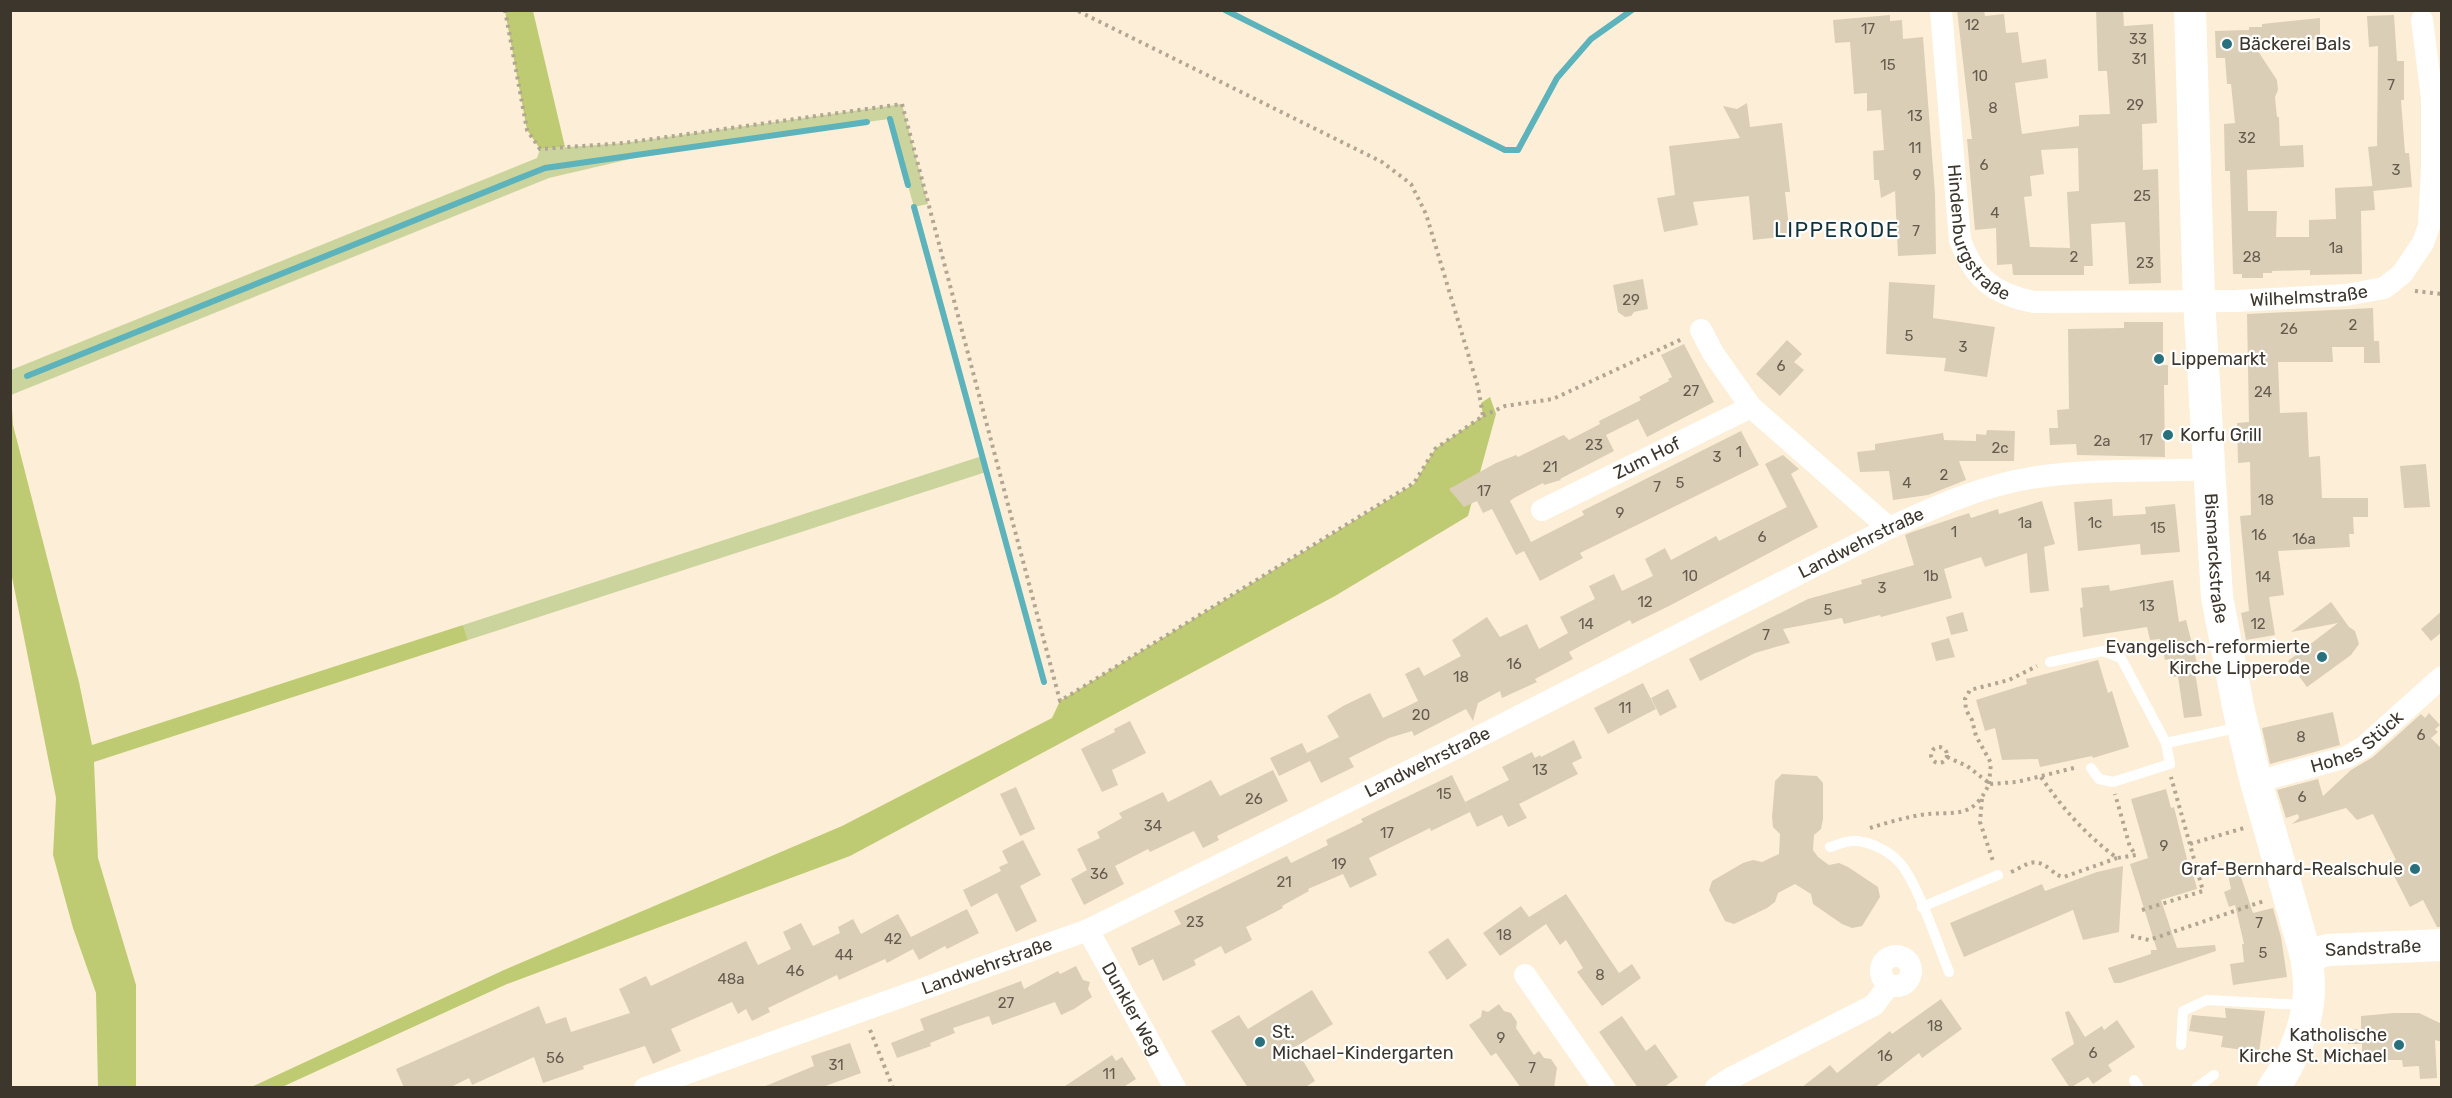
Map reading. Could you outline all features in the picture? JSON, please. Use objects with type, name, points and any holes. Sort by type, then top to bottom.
[{"type":"main road","name":"Bismarckstraße","points":[[2190,10],[2199,300],[2217,597],[2256,782],[2306,956],[2309,984],[2308,1005],[2297,1044],[2281,1078],[2273,1088]]},
{"type":"main road","name":"Sandstraße","points":[[2306,956],[2328,950],[2442,945]]},
{"type":"street","name":"Hindenburgstraße","points":[[1941,10],[1960,240],[1967,259],[1977,274],[2011,297],[2034,302],[2199,300]]},
{"type":"street","name":"Wilhelmstraße","points":[[2199,300],[2365,292],[2384,288],[2402,274],[2423,243],[2429,226],[2432,98],[2422,20]]},
{"type":"street","points":[[1701,330],[1713,353],[1751,406],[1889,528]]},
{"type":"street","name":"Zum Hof","points":[[1542,510],[1751,406]]},
{"type":"street","name":"Landwehrstraße","points":[[645,1088],[672,1083],[862,1010],[1088,930],[1501,726],[1889,528],[1945,502],[1992,487],[2032,478],[2210,470]]},
{"type":"street","name":"Hohes Stück","points":[[2256,782],[2347,757],[2364,747],[2442,677]]},
{"type":"street","name":"Dunkler Weg","points":[[1088,930],[1175,1088]]},
{"type":"street","points":[[1526,975],[1604,1088]]},
{"type":"street","points":[[1716,1088],[1731,1078],[1874,1005],[1889,985]]},
{"type":"lane","points":[[2050,662],[2103,651],[2121,658],[2166,743],[2170,764],[2113,782],[2099,779],[2091,768]]},
{"type":"lane","points":[[2166,743],[2243,727]]},
{"type":"lane","points":[[1830,848],[1852,840],[1868,843],[1900,862],[1949,972]]},
{"type":"lane","points":[[1922,907],[1998,874]]},
{"type":"lane","points":[[2181,1044],[2183,1011],[2206,1000],[2308,1005]]},
{"type":"lane","points":[[2196,1088],[2214,1075]]},
{"type":"path","points":[[505,10],[527,130],[540,149],[624,143],[902,104],[1060,701],[1414,483],[1435,449],[1483,416],[1505,406],[1553,399],[1701,330]]},
{"type":"path","points":[[1077,10],[1382,162],[1411,184],[1426,214],[1478,387],[1483,416]]},
{"type":"path","points":[[2050,662],[2009,680],[1984,684],[1970,690],[1965,699],[1966,710],[1972,720],[1976,736],[1991,763],[1989,784],[1980,809],[1980,822],[1998,874],[2006,874],[2041,861],[2059,876],[2064,877],[2117,858],[2136,855],[2130,847],[2113,782]]},
{"type":"path","points":[[1947,757],[1941,763],[1936,762],[1932,759],[1932,751],[1941,747],[1945,750],[1947,757],[1967,766],[1989,784],[2017,782],[2080,766],[2091,768]]},
{"type":"path","points":[[2142,910],[2203,891],[2172,786],[2170,764]]},
{"type":"path","points":[[2041,777],[2064,811],[2094,841],[2117,858]]},
{"type":"path","points":[[1852,840],[1870,828],[1917,816],[1963,813],[1983,798]]},
{"type":"path","points":[[2190,844],[2267,822]]},
{"type":"path","points":[[2131,936],[2149,940],[2288,893]]},
{"type":"path","points":[[862,1010],[893,1088]]},
{"type":"green space","points":[[505,11],[533,11],[565,147],[540,149],[527,130]]},
{"type":"green space","points":[[902,104],[928,204],[914,207],[889,119],[673,149],[549,178],[11,395],[11,370],[537,158],[540,149],[624,143]]},
{"type":"green space","points":[[11,391],[13,425],[79,682],[92,745],[463,625],[468,640],[94,762],[98,858],[136,985],[136,1087],[98,1087],[96,993],[73,928],[53,855],[56,798],[11,572]]},
{"type":"green space","points":[[1490,397],[1496,414],[1468,516],[1335,596],[850,856],[507,984],[282,1087],[249,1088],[504,970],[842,826],[1052,718],[1060,701],[1414,484],[1435,449],[1483,416],[1481,403]]},
{"type":"green space","points":[[982,456],[986,472],[468,640],[463,625]]},
{"type":"building","points":[[1957,10],[1984,10],[1985,16],[2004,14],[2006,33],[2018,32],[2022,63],[2046,59],[2048,78],[2015,83],[2022,134],[2079,126],[2079,115],[2110,114],[2107,71],[2098,71],[2096,10],[2123,10],[2124,26],[2153,24],[2157,123],[2142,124],[2143,170],[2158,169],[2161,283],[2129,284],[2125,222],[2091,224],[2093,266],[2084,266],[2084,275],[2013,275],[2012,264],[1997,265],[1996,228],[1975,230],[1967,139],[1972,139]],"holes":[[[2078,148],[2079,191],[2067,192],[2070,248],[2030,247],[2024,197],[2032,196],[2030,176],[2044,174],[2041,150]]]},
{"type":"building","points":[[1890,15],[1890,21],[1902,20],[1903,39],[1923,37],[1935,194],[1936,254],[1898,256],[1895,191],[1881,198],[1879,180],[1874,180],[1873,151],[1884,150],[1881,110],[1867,111],[1867,93],[1854,94],[1850,42],[1835,43],[1833,20]]},
{"type":"building","points":[[2394,15],[2397,61],[2404,61],[2404,100],[2401,100],[2405,153],[2409,153],[2412,187],[2373,191],[2368,147],[2377,146],[2378,46],[2369,47],[2367,16]]},
{"type":"building","points":[[2320,18],[2320,39],[2254,45],[2277,80],[2278,90],[2275,97],[2277,117],[2279,117],[2280,146],[2303,145],[2304,167],[2247,170],[2248,211],[2277,211],[2276,237],[2309,237],[2309,220],[2336,219],[2335,188],[2373,186],[2375,210],[2361,211],[2362,274],[2310,275],[2310,270],[2272,271],[2272,273],[2263,273],[2263,278],[2242,278],[2242,274],[2233,274],[2230,171],[2225,171],[2224,124],[2235,123],[2231,84],[2227,84],[2225,58],[2216,58],[2215,31],[2249,30],[2249,27],[2262,27],[2262,24]]},
{"type":"building","points":[[1747,103],[1750,127],[1782,123],[1790,192],[1785,192],[1790,236],[1753,240],[1749,196],[1693,202],[1698,225],[1664,232],[1657,198],[1675,195],[1669,146],[1740,138],[1723,106],[1737,109]]},
{"type":"building","points":[[1643,279],[1648,309],[1625,317],[1618,312],[1613,285]]},
{"type":"building","points":[[1889,282],[1935,285],[1933,318],[1995,327],[1987,377],[1944,371],[1946,358],[1886,354]]},
{"type":"building","points":[[2373,308],[2374,341],[2379,341],[2380,363],[2364,363],[2364,347],[2332,347],[2333,362],[2278,362],[2280,413],[2307,412],[2309,457],[2320,456],[2322,498],[2368,498],[2368,517],[2353,517],[2354,534],[2349,534],[2350,547],[2278,551],[2284,595],[2269,597],[2275,635],[2246,640],[2241,613],[2249,611],[2240,516],[2251,515],[2250,462],[2238,463],[2237,423],[2249,422],[2247,314]]},
{"type":"building","points":[[2124,322],[2163,322],[2163,365],[2168,365],[2168,385],[2164,385],[2165,457],[2077,455],[2076,444],[2050,445],[2049,428],[2058,428],[2057,410],[2069,409],[2068,329],[2124,328]]},
{"type":"building","points":[[1787,340],[1802,354],[1794,362],[1804,370],[1780,396],[1756,374]]},
{"type":"building","points":[[1684,344],[1714,402],[1647,437],[1638,419],[1606,435],[1614,451],[1561,480],[1544,485],[1543,483],[1510,501],[1531,542],[1584,515],[1582,511],[1741,431],[1759,465],[1580,553],[1583,558],[1540,581],[1524,551],[1516,555],[1492,509],[1483,513],[1477,501],[1464,507],[1449,489],[1496,463],[1516,455],[1518,457],[1561,436],[1564,435],[1569,440],[1600,424],[1599,421],[1641,400],[1639,397],[1669,381],[1668,379],[1672,377],[1661,355]]},
{"type":"building","points":[[1987,430],[2015,431],[2014,461],[1959,461],[1966,480],[1928,495],[1893,500],[1889,471],[1860,472],[1857,452],[1875,450],[1875,444],[1943,433],[1944,440],[1976,441],[1976,434],[1986,435]]},
{"type":"building","points":[[1783,455],[1799,469],[1791,474],[1818,527],[1669,606],[1632,624],[1630,620],[1569,652],[1573,659],[1535,679],[1537,682],[1502,698],[1500,691],[1478,703],[1473,721],[1466,709],[1414,736],[1412,731],[1389,738],[1349,758],[1354,767],[1321,783],[1310,761],[1279,776],[1270,758],[1302,743],[1307,753],[1339,737],[1327,716],[1343,706],[1370,693],[1383,718],[1418,701],[1405,674],[1419,667],[1424,676],[1461,656],[1452,640],[1487,617],[1500,637],[1527,624],[1539,649],[1568,633],[1560,617],[1595,599],[1589,586],[1614,574],[1622,591],[1653,576],[1645,559],[1665,548],[1671,560],[1716,536],[1719,541],[1787,507],[1765,464]]},
{"type":"building","points":[[2426,464],[2430,507],[2404,508],[2400,466]]},
{"type":"building","points":[[2112,499],[2113,516],[2146,514],[2145,507],[2175,504],[2180,552],[2141,555],[2140,544],[2078,551],[2074,502]]},
{"type":"building","points":[[2042,501],[2055,544],[2044,547],[2049,591],[2030,593],[2027,553],[1985,567],[1981,557],[1944,569],[1952,598],[1881,617],[1880,615],[1844,624],[1842,618],[1783,629],[1790,643],[1755,653],[1700,681],[1689,659],[1808,599],[1862,584],[1861,580],[1914,565],[1905,535],[1969,513],[1971,518],[1998,509],[1999,514]]},
{"type":"building","points":[[2173,580],[2179,622],[2186,620],[2199,671],[2195,672],[2202,716],[2184,718],[2178,676],[2174,677],[2169,659],[2165,660],[2160,639],[2150,640],[2147,627],[2083,637],[2080,608],[2083,607],[2081,588],[2109,585],[2110,591]]},
{"type":"building","name":"Evangelisch-reformierte Kirche Lipperode","points":[[2331,602],[2349,627],[2355,631],[2359,644],[2351,655],[2307,687],[2288,661],[2338,623],[2291,632]]},
{"type":"building","points":[[2442,611],[2442,632],[2431,641],[2421,629]]},
{"type":"building","points":[[1963,612],[1968,631],[1951,635],[1946,617]]},
{"type":"building","points":[[1949,638],[1955,657],[1936,661],[1931,643]]},
{"type":"building","points":[[2098,660],[2108,693],[2112,691],[2129,747],[2093,758],[2092,756],[2040,767],[2038,759],[2002,760],[1995,728],[1985,731],[1976,700],[2027,684],[2026,679]]},
{"type":"building","points":[[1643,683],[1656,709],[1608,734],[1594,708]]},
{"type":"building","points":[[1668,689],[1677,707],[1660,716],[1651,698]]},
{"type":"building","points":[[2333,712],[2340,745],[2270,764],[2262,728]]},
{"type":"building","points":[[2429,713],[2440,725],[2435,729],[2438,732],[2431,738],[2442,749],[2442,927],[2437,927],[2423,900],[2410,907],[2388,864],[2396,860],[2373,814],[2357,820],[2346,808],[2292,824],[2299,818],[2298,814],[2286,818],[2277,790],[2318,779],[2323,796],[2351,770],[2373,757],[2421,714],[2425,718]]},
{"type":"building","points":[[1130,721],[1146,753],[1112,770],[1118,785],[1102,792],[1081,749],[1115,732],[1114,729]]},
{"type":"building","points":[[1574,740],[1582,758],[1572,763],[1578,774],[1519,804],[1527,818],[1508,827],[1502,815],[1477,827],[1465,802],[1509,780],[1502,767],[1532,752],[1535,758],[1540,755],[1541,757]]},
{"type":"building","points":[[1273,770],[1288,801],[1217,836],[1219,840],[1203,848],[1194,831],[1150,852],[1148,849],[1115,866],[1124,884],[1084,905],[1071,879],[1087,870],[1077,849],[1100,838],[1097,832],[1122,818],[1119,813],[1163,792],[1168,802],[1211,780],[1220,796]]},
{"type":"building","points":[[1782,774],[1817,776],[1823,783],[1823,819],[1821,829],[1814,835],[1813,850],[1818,857],[1829,865],[1839,863],[1848,867],[1878,887],[1880,897],[1862,926],[1852,928],[1842,924],[1813,904],[1811,894],[1795,884],[1778,893],[1775,902],[1767,908],[1734,924],[1725,921],[1709,890],[1712,881],[1743,863],[1753,860],[1762,862],[1779,854],[1780,834],[1773,827],[1772,817],[1775,781]]},
{"type":"building","points":[[1452,775],[1470,812],[1431,831],[1430,828],[1369,858],[1377,875],[1350,888],[1343,874],[1308,889],[1309,891],[1282,906],[1283,908],[1246,927],[1252,940],[1225,954],[1221,946],[1194,960],[1196,965],[1163,981],[1153,959],[1139,966],[1131,948],[1181,924],[1174,911],[1287,856],[1291,863],[1328,845],[1326,840],[1363,822],[1361,819]]},
{"type":"building","points":[[1016,787],[1035,829],[1020,836],[1000,794]]},
{"type":"building","points":[[2166,789],[2171,808],[2174,807],[2190,871],[2192,870],[2197,889],[2161,900],[2177,948],[2215,945],[2216,951],[2114,983],[2108,968],[2151,954],[2151,950],[2157,950],[2130,864],[2148,858],[2131,799]]},
{"type":"building","points":[[1023,840],[1041,875],[1020,886],[1037,921],[1016,932],[997,893],[971,907],[963,890],[1001,871],[999,867],[1008,863],[1002,851]]},
{"type":"building","points":[[2123,866],[2119,932],[2083,940],[2073,910],[1964,957],[1950,923],[2042,884],[2045,891],[2097,872]]},
{"type":"building","points":[[2239,871],[2253,913],[2273,908],[2281,937],[2287,977],[2233,985],[2230,964],[2244,962],[2242,944],[2244,944],[2235,905],[2229,907],[2224,892],[2231,889],[2228,874]]},
{"type":"building","points":[[1566,894],[1619,973],[1632,964],[1641,978],[1602,1006],[1577,972],[1583,968],[1566,940],[1560,945],[1546,924],[1500,956],[1483,933],[1521,906],[1529,917]]},
{"type":"building","points":[[967,909],[979,933],[947,949],[945,946],[919,960],[913,949],[887,963],[885,959],[839,980],[837,975],[768,1008],[770,1012],[752,1021],[746,1009],[738,1014],[732,1002],[671,1029],[681,1051],[653,1064],[645,1046],[583,1066],[584,1069],[543,1083],[534,1057],[472,1085],[469,1078],[449,1088],[404,1088],[396,1069],[539,1006],[546,1024],[566,1017],[571,1032],[630,1013],[619,989],[646,976],[651,986],[746,941],[758,965],[791,949],[783,932],[801,923],[813,946],[840,933],[838,927],[853,919],[861,934],[898,914],[911,937]]},
{"type":"building","points":[[1448,938],[1467,965],[1447,980],[1428,952]]},
{"type":"building","points":[[1076,966],[1083,980],[1090,982],[1088,989],[1092,997],[1074,1009],[1061,1015],[1055,1002],[992,1025],[989,1016],[953,1028],[955,1033],[930,1043],[931,1046],[897,1058],[891,1043],[924,1030],[920,1019],[1021,981],[1024,989],[1058,971],[1060,974]]},
{"type":"building","name":"St. Michael-Kindergarten","points":[[1312,990],[1333,1024],[1295,1047],[1315,1081],[1304,1088],[1248,1088],[1211,1031],[1239,1015],[1248,1029]]},
{"type":"building","points":[[1941,999],[1962,1029],[1922,1058],[1919,1053],[1874,1088],[1801,1088],[1830,1065],[1837,1073],[1890,1031],[1892,1034]]},
{"type":"building","points":[[1499,1004],[1504,1011],[1511,1013],[1517,1022],[1516,1028],[1534,1055],[1539,1051],[1544,1058],[1551,1059],[1557,1068],[1554,1088],[1521,1088],[1496,1053],[1491,1056],[1469,1025],[1481,1017],[1482,1010],[1488,1012]]},
{"type":"building","points":[[2225,1008],[2265,1011],[2259,1052],[2221,1047],[2223,1036],[2189,1031],[2192,1015],[2226,1018]]},
{"type":"building","points":[[2069,1011],[2085,1037],[2102,1026],[2104,1030],[2117,1020],[2135,1047],[2108,1065],[2112,1071],[2093,1084],[2088,1077],[2070,1088],[2051,1059],[2074,1044],[2065,1012]]},
{"type":"building","name":"Katholische Kirche St. Michael","points":[[2419,1013],[2442,1024],[2442,1042],[2435,1040],[2437,1078],[2420,1079],[2419,1066],[2403,1067],[2402,1060],[2365,1060],[2362,1057],[2362,1044],[2348,1044],[2348,1029],[2361,1029],[2361,1016]]},
{"type":"building","points":[[1622,1016],[1646,1051],[1655,1044],[1678,1077],[1663,1088],[1638,1088],[1599,1032]]},
{"type":"building","points":[[850,1043],[861,1073],[820,1088],[761,1088],[814,1066],[811,1056]]},
{"type":"building","points":[[1112,1055],[1116,1061],[1122,1057],[1136,1079],[1122,1088],[1062,1088]]},
{"type":"waterway","points":[[1225,10],[1505,150],[1518,150],[1557,78],[1591,39],[1632,10]]},
{"type":"waterway","points":[[890,119],[908,185]]},
{"type":"waterway","points":[[27,376],[545,168],[867,122]]},
{"type":"waterway","points":[[914,207],[1044,682]]},
{"type":"place","name":"Bäckerei Bals","points":[[2227,44]]},
{"type":"place","name":"Lippemarkt","points":[[2159,359]]},
{"type":"place","name":"Korfu Grill","points":[[2168,435]]},
{"type":"place","name":"Evangelisch-reformierte Kirche Lipperode","points":[[2322,657]]},
{"type":"place","name":"Graf-Bernhard-Realschule","points":[[2415,869]]},
{"type":"place","name":"St. Michael-Kindergarten","points":[[1260,1042]]},
{"type":"place","name":"Katholische Kirche St. Michael","points":[[2399,1045]]},
{"type":"district","name":"LIPPERODE","points":[[1837,230]]}]
